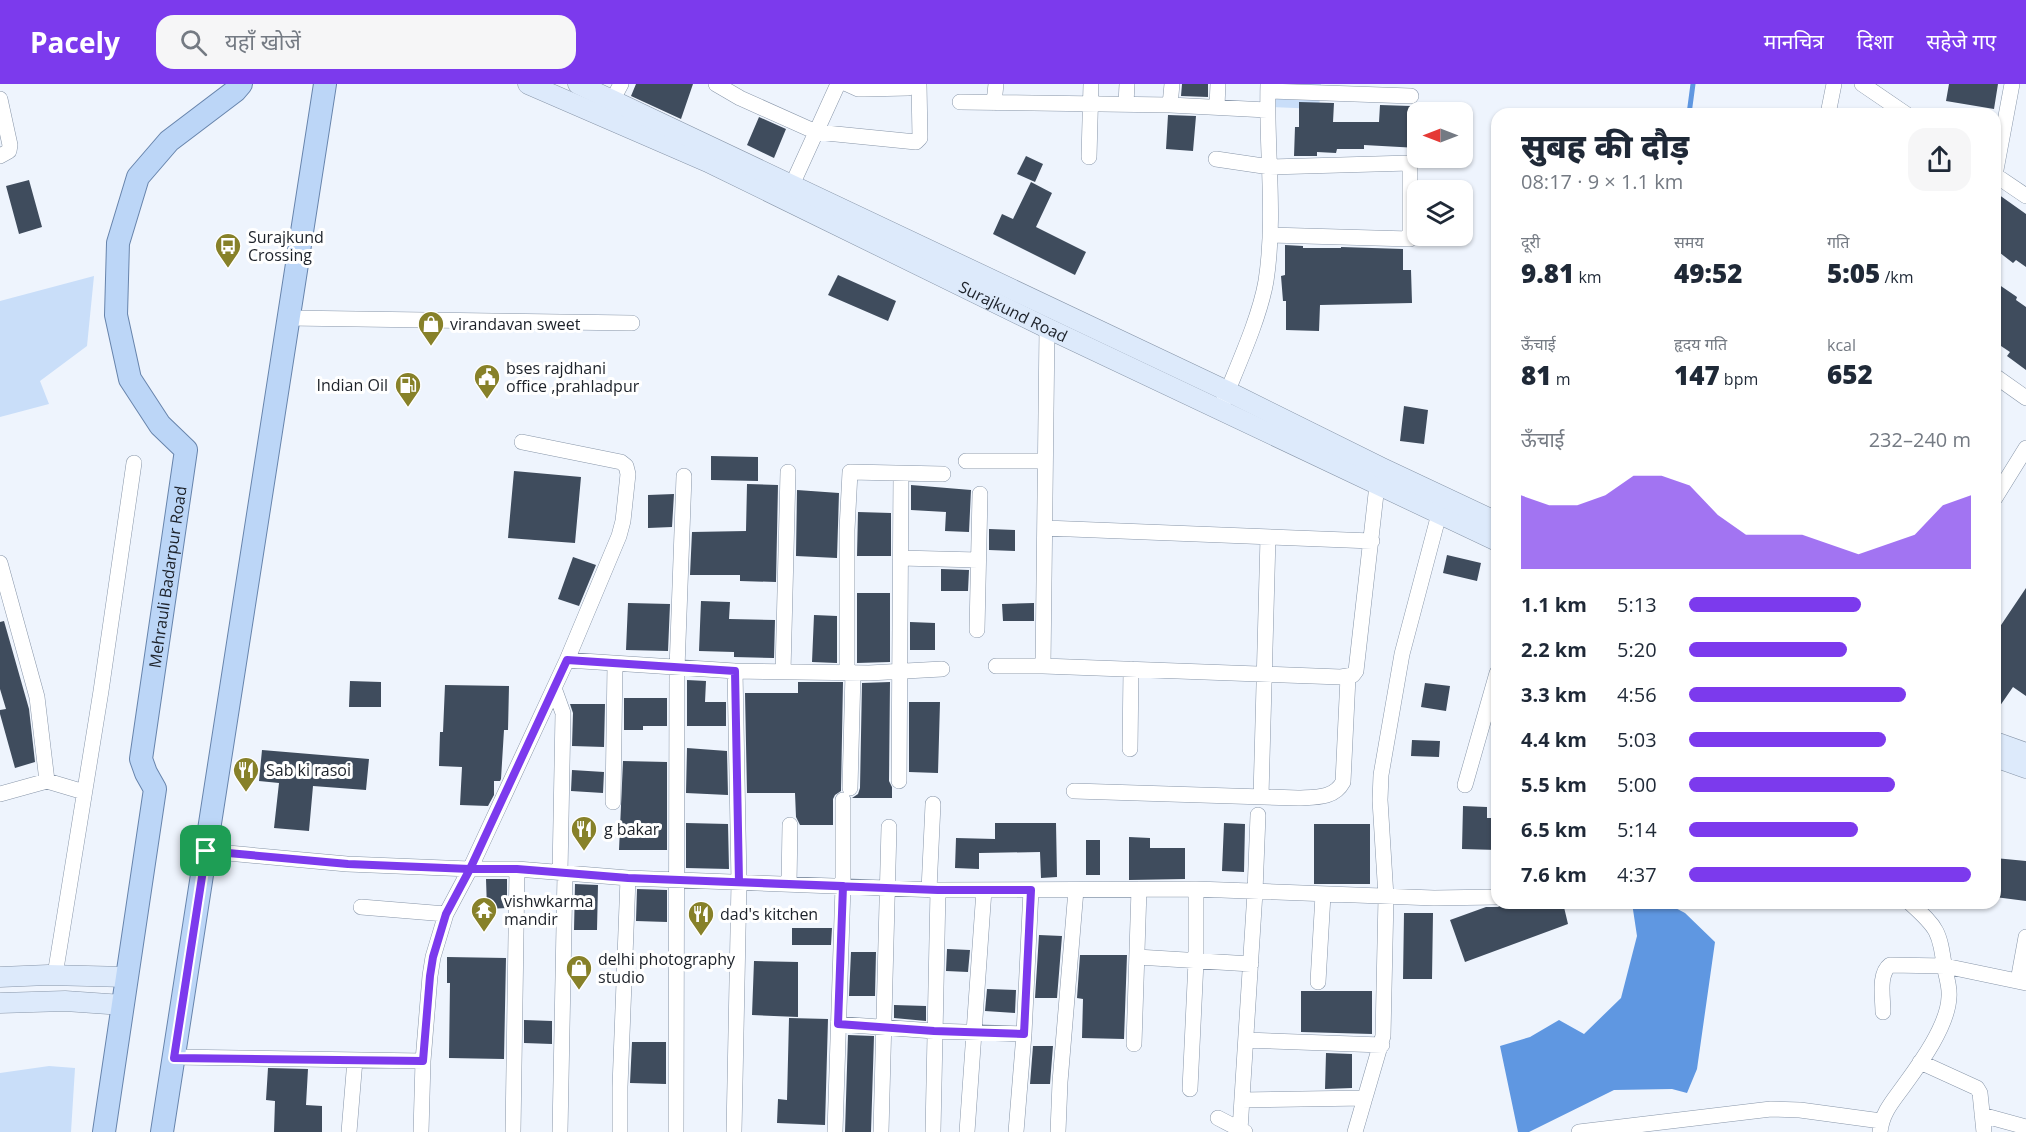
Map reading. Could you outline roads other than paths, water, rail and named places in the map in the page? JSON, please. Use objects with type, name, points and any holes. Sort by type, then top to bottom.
[{"type":"main road","name":"Mehrauli Badarpur Road","points":[[104,1132],[155,789],[141,759],[186,450],[160,425],[130,379],[116,315],[118,243],[138,177],[169,141],[241,84]]},
{"type":"main road","points":[[162,1132],[325,84]]},
{"type":"main road","name":"Surajkund Road","points":[[528,84],[708,162],[1047,328],[1491,538]]},
{"type":"main road","name":"Surajkund Road","points":[[578,84],[617,92],[792,185],[1491,519]]},
{"type":"main road","points":[[2001,744],[2026,753]]},
{"type":"main road","points":[[2001,759],[2026,768]]},
{"type":"main road","points":[[0,977],[55,975],[127,977]]},
{"type":"main road","points":[[0,1003],[65,1000],[123,1005]]},
{"type":"street","points":[[716,84],[740,98],[816,132],[920,141],[917,84],[908,88],[865,89],[858,89],[847,84]]},
{"type":"street","points":[[792,185],[838,84]]},
{"type":"street","points":[[994,103],[996,84]]},
{"type":"street","points":[[1089,157],[1091,84]]},
{"type":"street","points":[[1125,104],[1127,84]]},
{"type":"street","points":[[1170,105],[1172,84]]},
{"type":"street","points":[[1217,106],[1218,84]]},
{"type":"street","points":[[1829,108],[1834,84]]},
{"type":"street","points":[[1862,84],[1897,108]]},
{"type":"street","points":[[2001,143],[2012,84]]},
{"type":"street","points":[[1220,410],[1262,296],[1270,235],[1268,87],[1321,88],[1411,96]]},
{"type":"street","points":[[0,99],[10,145],[9,151],[0,156]]},
{"type":"street","points":[[960,102],[1217,106],[1267,110]]},
{"type":"street","points":[[1216,159],[1270,166],[1410,163],[1410,239],[1270,235]]},
{"type":"street","points":[[2001,179],[2026,196]]},
{"type":"street","points":[[289,318],[632,323]]},
{"type":"street","points":[[1043,666],[1047,328]]},
{"type":"street","points":[[2001,380],[2026,398]]},
{"type":"street","points":[[421,1132],[423,1061],[430,976],[433,957],[446,914],[470,869],[567,660],[619,536],[623,521],[628,474],[626,466],[621,462],[522,442]]},
{"type":"street","points":[[2001,488],[2026,448]]},
{"type":"street","points":[[966,461],[1045,461]]},
{"type":"street","points":[[55,975],[134,463]]},
{"type":"street","points":[[835,1132],[850,673],[847,530],[850,471],[943,474]]},
{"type":"street","points":[[783,672],[788,472]]},
{"type":"street","points":[[899,781],[901,474]]},
{"type":"street","points":[[676,1132],[677,669],[684,476]]},
{"type":"street","points":[[996,666],[1348,677],[1356,671],[1377,485]]},
{"type":"street","points":[[976,630],[980,494]]},
{"type":"street","points":[[1355,1132],[1382,1045],[1386,897],[1380,800],[1381,775],[1402,654],[1440,514]]},
{"type":"street","points":[[1045,528],[1371,541]]},
{"type":"street","points":[[1261,796],[1269,537]]},
{"type":"street","points":[[900,558],[978,560]]},
{"type":"street","points":[[0,563],[35,689],[47,781]]},
{"type":"street","points":[[567,660],[735,671],[850,673],[942,669]]},
{"type":"street","points":[[613,802],[615,664]]},
{"type":"street","points":[[1130,749],[1131,669]]},
{"type":"street","points":[[734,1132],[739,882],[735,671]]},
{"type":"street","points":[[1074,791],[1298,798],[1327,796],[1339,789],[1343,782],[1348,677]]},
{"type":"street","points":[[554,688],[563,713],[560,1132]]},
{"type":"street","points":[[1465,785],[1491,694]]},
{"type":"street","points":[[0,794],[47,781],[84,792]]},
{"type":"street","points":[[933,804],[933,1132]]},
{"type":"street","points":[[1218,1118],[1243,1131],[1242,1100],[1256,892],[1258,815]]},
{"type":"street","points":[[789,884],[790,825]]},
{"type":"street","points":[[881,1132],[889,827]]},
{"type":"street","points":[[206,851],[348,864],[517,869],[628,878],[934,890],[1196,889],[1386,897],[1491,897]]},
{"type":"street","points":[[513,1132],[517,869]]},
{"type":"street","points":[[620,1132],[628,878]]},
{"type":"street","points":[[1134,1044],[1139,889]]},
{"type":"street","points":[[1190,1089],[1196,961],[1196,889]]},
{"type":"street","points":[[968,1132],[984,890]]},
{"type":"street","points":[[1016,1132],[1024,1034],[1031,890]]},
{"type":"street","points":[[1058,1132],[1076,890]]},
{"type":"street","points":[[1318,982],[1323,895]]},
{"type":"street","points":[[361,907],[446,914]]},
{"type":"street","points":[[1579,1132],[1771,1109],[1800,1110],[1881,1126],[1887,1108],[1930,1046],[1944,1018],[1949,998],[1938,931],[1917,909]]},
{"type":"street","points":[[1883,1012],[1883,975],[1885,969],[1890,965],[1945,966],[2022,982],[2026,937]]},
{"type":"street","points":[[1137,957],[1251,964]]},
{"type":"street","points":[[838,1024],[934,1031],[1024,1034]]},
{"type":"street","points":[[1246,1040],[1382,1045]]},
{"type":"street","points":[[174,1058],[423,1061]]},
{"type":"street","points":[[349,1132],[355,1060]]},
{"type":"street","points":[[1920,1062],[1977,1088],[1980,1094],[1984,1132]]},
{"type":"street","points":[[1242,1100],[1365,1098]]},
{"type":"street","points":[[1982,1115],[2026,1127]]},
{"type":"water","points":[[1633,909],[1677,909],[1685,913],[1715,942],[1697,1069],[1687,1093],[1672,1089],[1614,1090],[1529,1132],[1518,1132],[1500,1046],[1530,1037],[1559,1020],[1584,1034],[1621,998],[1637,936]]},
{"type":"waterway","points":[[1690,108],[1693,84]]},
{"type":"place","name":"Surajkund Crossing","points":[[228,269]]},
{"type":"place","name":"virandavan sweet","points":[[431,347]]},
{"type":"place","name":"bses rajdhani office ,prahladpur","points":[[487,400]]},
{"type":"place","name":"Indian Oil","points":[[408,408]]},
{"type":"place","name":"Sab ki rasoi","points":[[246,793]]},
{"type":"place","name":"g bakar","points":[[584,852]]},
{"type":"place","name":"vishwkarma mandir","points":[[484,933]]},
{"type":"place","name":"dad's kitchen","points":[[701,937]]},
{"type":"place","name":"delhi photography studio","points":[[579,991]]}]
